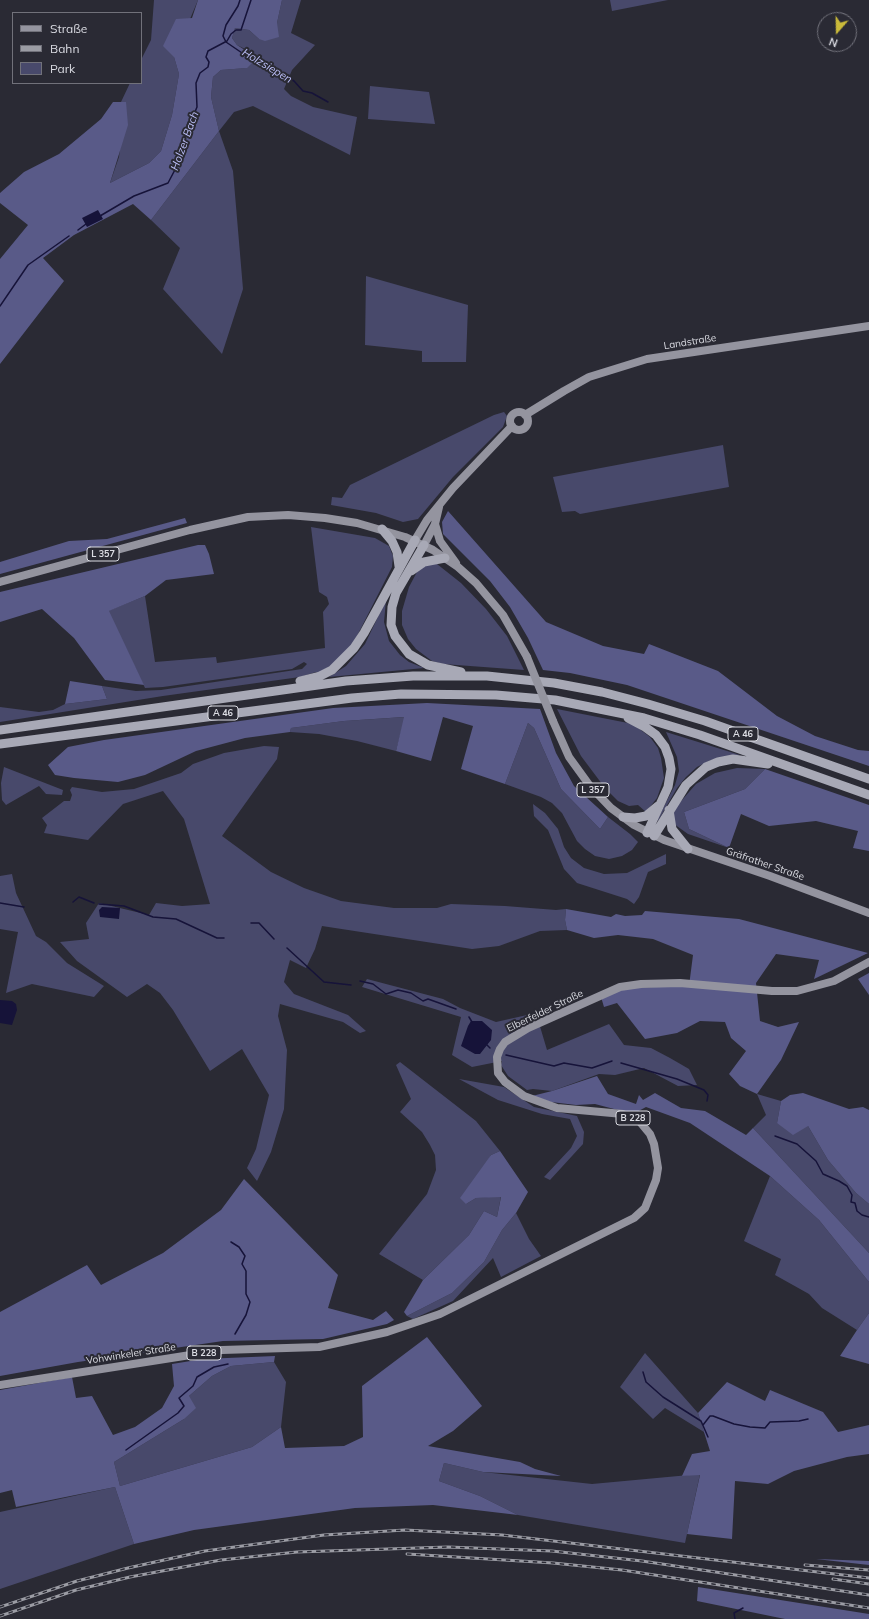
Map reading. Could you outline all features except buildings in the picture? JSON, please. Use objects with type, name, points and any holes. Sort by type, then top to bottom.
[{"type":"highway","points":[[382,529],[392,542],[397,552],[399,566]]},
{"type":"highway","points":[[247,694],[320,676],[332,670],[343,660],[364,633],[414,540]]},
{"type":"highway","points":[[424,545],[396,594],[392,607],[391,625],[395,636],[409,654],[428,664],[452,671],[487,676]]},
{"type":"highway","points":[[407,574],[424,562],[445,558]]},
{"type":"highway","name":"A 46","points":[[0,730],[346,681],[413,676],[487,676],[554,683],[633,700],[705,721],[865,777]]},
{"type":"highway","name":"A 46","points":[[0,744],[304,703],[401,694],[496,695],[555,700],[644,718],[700,735],[869,795]]},
{"type":"highway","points":[[618,713],[645,727],[656,735],[669,758],[670,778],[660,803],[651,834]]},
{"type":"highway","points":[[651,834],[686,785],[706,768],[718,762],[747,760],[797,770]]},
{"type":"highway","points":[[623,817],[635,818],[646,816],[660,803]]},
{"type":"highway","points":[[669,810],[669,822],[672,829],[688,849]]},
{"type":"main road","name":"Landstraße","points":[[525,415],[564,391],[589,378],[647,359],[869,326]]},
{"type":"main road","points":[[519,412],[525,415],[528,422],[524,428],[517,430],[512,426],[510,420],[513,414],[519,412]]},
{"type":"main road","points":[[414,540],[427,520],[461,480],[512,426]]},
{"type":"main road","points":[[424,545],[435,524],[440,506]]},
{"type":"main road","name":"L 357","points":[[0,582],[190,530],[248,517],[278,515],[310,516],[357,523],[382,529],[414,540],[445,558],[476,583],[503,615],[527,658],[569,757],[586,782],[601,799],[623,817],[651,834]]},
{"type":"main road","points":[[435,524],[440,541],[458,568]]},
{"type":"main road","name":"Gräfrather Straße","points":[[651,834],[688,849],[770,876],[869,913]]},
{"type":"main road","name":"Elberfelder Straße","points":[[407,1326],[440,1314],[634,1218],[645,1208],[652,1193],[658,1168],[657,1156],[654,1144],[645,1127],[640,1122],[623,1114],[557,1108],[524,1096],[505,1082],[498,1073],[497,1057],[500,1048],[505,1042],[528,1028],[620,987],[641,984],[680,983],[772,991],[797,991],[834,981],[869,962]]},
{"type":"main road","name":"Vohwinkeler Straße","points":[[0,1385],[222,1350],[319,1347],[407,1326]]},
{"type":"green space","points":[[154,0],[198,0],[174,57],[179,74],[172,115],[161,151],[149,163],[110,183],[119,157],[126,102],[121,102],[130,84],[142,84],[142,58],[151,40]]},
{"type":"green space","points":[[282,0],[301,0],[291,33],[315,45],[292,70],[284,89],[291,96],[313,107],[357,117],[350,155],[253,106],[234,112],[219,131],[211,97],[213,77],[221,70],[246,68],[251,52],[237,45],[232,38],[235,28],[249,30],[259,39],[277,23]]},
{"type":"green space","points":[[610,0],[668,0],[612,11]]},
{"type":"green space","points":[[370,86],[429,92],[435,124],[368,119]]},
{"type":"green space","points":[[219,131],[233,171],[243,289],[222,354],[163,289],[180,248],[151,220]]},
{"type":"green space","points":[[366,276],[468,305],[466,362],[422,362],[422,351],[365,345]]},
{"type":"green space","points":[[504,412],[507,416],[503,427],[453,477],[418,519],[403,522],[376,513],[331,505],[332,497],[342,498],[350,485],[494,415]]},
{"type":"green space","points":[[723,445],[729,487],[580,514],[575,511],[562,512],[553,477]]},
{"type":"green space","points":[[311,527],[375,538],[389,546],[393,556],[392,567],[358,634],[351,646],[333,665],[318,673],[316,672],[300,677],[163,696],[0,722],[0,707],[39,712],[53,710],[65,704],[107,699],[102,686],[136,691],[161,690],[302,669],[307,664],[304,662],[292,669],[163,687],[145,688],[108,611],[145,596],[155,662],[216,657],[217,663],[325,648],[323,612],[329,604],[327,597],[319,592]]},
{"type":"green space","points":[[429,564],[437,564],[461,583],[486,609],[507,636],[524,670],[443,664],[432,661],[416,649],[408,639],[402,625],[402,611],[409,587],[418,570]]},
{"type":"green space","points":[[386,600],[384,622],[389,641],[400,655],[409,662],[424,668],[329,677],[346,666],[365,644]]},
{"type":"green space","points":[[557,709],[633,724],[650,737],[658,748],[664,778],[657,798],[646,812],[638,805],[629,806],[618,801],[605,788],[581,756]]},
{"type":"green space","points":[[405,717],[396,751],[357,741],[319,734],[290,732],[291,728],[344,721]]},
{"type":"green space","points":[[528,723],[534,728],[561,789],[600,829],[608,817],[630,834],[638,842],[632,850],[622,856],[609,859],[595,856],[577,841],[562,813],[552,803],[541,797],[505,784]]},
{"type":"green space","points":[[666,732],[740,755],[711,760],[697,767],[677,788],[658,821],[657,820],[675,785],[679,771],[677,757]]},
{"type":"green space","points":[[264,746],[279,747],[277,759],[222,836],[271,872],[304,888],[341,901],[394,908],[437,908],[451,904],[556,910],[566,909],[565,920],[567,930],[540,931],[499,946],[472,949],[322,926],[315,949],[306,968],[290,960],[284,982],[294,994],[348,1015],[366,1031],[360,1033],[343,1022],[280,1004],[278,1016],[287,1050],[284,1109],[271,1152],[257,1181],[247,1168],[256,1149],[269,1095],[242,1049],[210,1071],[173,1010],[160,993],[147,984],[127,997],[77,961],[60,942],[89,939],[86,923],[99,903],[149,915],[156,903],[182,906],[210,904],[184,819],[163,791],[123,804],[88,840],[44,833],[47,825],[42,818],[64,801],[70,801],[72,795],[70,790],[72,787],[102,792],[134,789],[181,773],[193,764],[224,753]]},
{"type":"green space","points":[[4,767],[63,790],[62,795],[46,794],[39,786],[6,805],[2,800],[1,783]]},
{"type":"green space","points":[[737,768],[765,769],[745,789],[684,812],[689,829],[729,848],[688,834],[674,824],[672,816],[676,807],[696,784],[715,773]]},
{"type":"green space","points":[[533,804],[545,813],[558,829],[564,847],[571,858],[584,868],[604,874],[627,873],[666,854],[666,864],[648,872],[639,897],[634,904],[627,899],[577,883],[564,869],[548,830],[534,816]]},
{"type":"green space","points":[[12,874],[16,893],[36,936],[46,942],[67,963],[104,986],[94,997],[32,984],[6,993],[18,932],[0,929],[0,876]]},
{"type":"green space","points":[[367,979],[443,999],[460,1008],[496,1022],[536,1013],[547,1050],[609,1024],[624,1045],[651,1048],[670,1058],[689,1069],[697,1085],[678,1086],[644,1068],[615,1075],[599,1074],[552,1091],[533,1089],[527,1090],[508,1076],[501,1065],[502,1061],[472,1067],[452,1055],[461,1017],[362,987]]},
{"type":"green space","points":[[400,1062],[476,1121],[500,1151],[491,1155],[466,1204],[476,1198],[501,1196],[497,1217],[484,1211],[469,1235],[423,1280],[379,1254],[427,1194],[436,1170],[435,1155],[422,1132],[400,1112],[411,1099],[396,1065]]},
{"type":"green space","points":[[459,1079],[504,1087],[534,1107],[577,1116],[584,1132],[583,1144],[550,1180],[544,1177],[571,1148],[577,1136],[570,1119],[542,1114],[498,1100]]},
{"type":"green space","points":[[757,1094],[781,1101],[777,1123],[808,1126],[828,1160],[856,1193],[869,1204],[869,1253],[753,1128],[766,1115]]},
{"type":"green space","points":[[770,1176],[819,1220],[869,1282],[869,1313],[857,1330],[822,1308],[809,1294],[775,1275],[781,1259],[744,1241]]},
{"type":"green space","points":[[516,1213],[529,1239],[541,1256],[501,1277],[493,1258],[453,1301],[413,1319],[407,1316],[452,1293],[484,1262],[502,1230]]},
{"type":"green space","points":[[645,1353],[698,1413],[704,1432],[665,1408],[653,1419],[620,1387]]},
{"type":"green space","points":[[274,1362],[286,1382],[281,1427],[252,1447],[120,1486],[114,1462],[184,1419],[189,1396],[212,1376],[231,1366]]},
{"type":"green space","points":[[444,1463],[483,1472],[592,1484],[700,1474],[685,1543],[518,1515],[480,1496],[439,1481]]},
{"type":"green space","points":[[115,1487],[134,1544],[0,1589],[0,1512]]},
{"type":"shaded area","points":[[198,0],[282,0],[277,23],[279,37],[265,41],[259,39],[249,30],[235,28],[232,38],[237,45],[254,56],[252,63],[247,68],[221,70],[213,77],[211,97],[219,131],[151,220],[133,204],[74,235],[43,258],[64,281],[0,364],[0,259],[28,225],[0,203],[0,193],[24,172],[59,154],[101,119],[113,102],[126,102],[128,125],[110,183],[149,163],[161,151],[172,115],[179,74],[174,57],[163,46],[176,19],[192,18]]},
{"type":"shaded area","points":[[98,210],[103,219],[87,227],[82,218]]},
{"type":"shaded area","points":[[448,511],[546,622],[603,646],[644,654],[649,644],[718,671],[777,716],[815,736],[858,750],[869,751],[869,766],[627,685],[570,673],[543,670],[528,638],[510,607],[490,581],[443,534],[442,522]]},
{"type":"shaded area","points":[[185,518],[187,523],[0,574],[0,562],[69,541],[107,539]]},
{"type":"shaded area","points":[[198,545],[205,545],[214,574],[166,580],[145,596],[109,611],[144,685],[105,680],[74,638],[42,609],[0,622],[0,592]]},
{"type":"shaded area","points":[[70,681],[102,686],[107,699],[65,704]]},
{"type":"shaded area","points":[[427,703],[540,709],[556,753],[574,786],[608,817],[600,829],[561,789],[534,728],[528,723],[505,784],[461,769],[473,726],[443,717],[431,761],[396,751],[404,717],[344,721],[291,728],[290,732],[245,738],[196,751],[145,775],[118,782],[55,775],[48,765],[68,747],[104,740],[333,708]]},
{"type":"shaded area","points":[[765,769],[869,805],[869,851],[853,848],[858,831],[816,821],[769,826],[741,814],[729,848],[689,829],[684,812],[745,789]]},
{"type":"shaded area","points":[[102,907],[120,908],[119,919],[100,917],[99,910]]},
{"type":"shaded area","points":[[566,909],[611,917],[616,914],[625,916],[642,915],[645,911],[739,919],[868,953],[814,979],[819,960],[776,954],[756,983],[760,1021],[778,1027],[799,1022],[781,1060],[757,1094],[740,1086],[729,1074],[746,1051],[731,1038],[725,1022],[700,1021],[677,1033],[645,1039],[617,1003],[604,1007],[601,997],[623,988],[689,986],[693,955],[653,939],[618,935],[594,938],[567,930],[565,920]]},
{"type":"shaded area","points":[[869,973],[869,995],[858,979]]},
{"type":"shaded area","points":[[0,1000],[12,1001],[16,1004],[17,1010],[12,1025],[0,1023]]},
{"type":"shaded area","points":[[471,1021],[482,1021],[492,1030],[491,1040],[480,1054],[475,1054],[461,1046]]},
{"type":"shaded area","points":[[597,1076],[608,1094],[636,1104],[639,1095],[643,1100],[655,1093],[681,1108],[705,1111],[746,1135],[753,1128],[869,1253],[869,1282],[819,1220],[770,1176],[690,1123],[646,1107],[633,1114],[595,1104],[576,1105],[551,1102],[532,1096]]},
{"type":"shaded area","points":[[803,1093],[849,1109],[863,1107],[869,1110],[869,1204],[856,1193],[828,1160],[808,1126],[793,1135],[777,1123],[781,1101],[790,1095]]},
{"type":"shaded area","points":[[500,1151],[528,1192],[516,1213],[502,1230],[484,1262],[452,1293],[407,1316],[404,1312],[423,1280],[469,1235],[484,1211],[497,1217],[501,1197],[476,1198],[466,1204],[460,1198],[491,1155]]},
{"type":"shaded area","points":[[244,1179],[338,1275],[328,1308],[373,1320],[386,1311],[394,1320],[387,1324],[323,1339],[223,1341],[78,1362],[0,1376],[0,1312],[87,1265],[101,1285],[163,1253],[221,1210]]},
{"type":"shaded area","points":[[869,1313],[869,1364],[840,1356],[857,1330]]},
{"type":"shaded area","points":[[427,1337],[482,1406],[453,1431],[428,1446],[520,1462],[535,1469],[561,1476],[483,1472],[444,1463],[439,1481],[480,1496],[518,1515],[433,1505],[355,1508],[194,1530],[134,1544],[115,1487],[16,1507],[12,1490],[0,1493],[0,1390],[72,1377],[76,1398],[92,1396],[113,1435],[135,1427],[162,1408],[174,1386],[172,1364],[203,1359],[275,1356],[274,1362],[231,1366],[212,1376],[189,1396],[196,1408],[184,1419],[114,1462],[120,1486],[252,1447],[281,1427],[285,1448],[344,1446],[363,1437],[362,1386]]},
{"type":"shaded area","points":[[727,1382],[765,1401],[770,1390],[823,1412],[838,1432],[869,1425],[869,1454],[847,1457],[794,1471],[768,1484],[735,1481],[732,1539],[687,1534],[700,1475],[682,1476],[692,1454],[710,1451],[698,1413]]},
{"type":"shaded area","points":[[816,1559],[869,1561],[869,1565]]},
{"type":"shaded area","points":[[698,1587],[869,1614],[869,1619],[785,1619],[697,1601]]},
{"type":"waterway","name":"Holzsiepen","points":[[240,0],[226,25],[223,36],[226,42],[245,55],[294,81],[303,91],[312,93],[328,102]]},
{"type":"waterway","name":"Holzer Bach","points":[[100,216],[134,196],[168,183],[178,164],[180,149],[197,107],[196,83],[200,73],[208,67],[209,62],[206,57],[208,51],[227,41],[231,34],[236,30],[241,30],[251,0]]},
{"type":"waterway","name":"Holzer Bach","points":[[78,230],[86,224]]},
{"type":"waterway","name":"Holzer Bach","points":[[0,306],[28,265],[69,236]]},
{"type":"waterway","points":[[73,902],[79,897],[94,903]]},
{"type":"waterway","points":[[0,903],[24,907]]},
{"type":"waterway","points":[[99,904],[124,906],[153,917],[176,919],[217,938],[224,938]]},
{"type":"waterway","points":[[251,923],[259,923],[274,939]]},
{"type":"waterway","points":[[287,948],[324,982],[351,985]]},
{"type":"waterway","points":[[360,981],[373,984],[386,994],[398,990],[411,993],[423,1001],[428,999],[456,1009]]},
{"type":"waterway","points":[[469,1017],[472,1022]]},
{"type":"waterway","points":[[486,1044],[490,1048]]},
{"type":"waterway","points":[[506,1055],[554,1066],[564,1063],[592,1068],[612,1061]]},
{"type":"waterway","points":[[621,1063],[677,1079],[704,1090],[708,1095],[707,1101]]},
{"type":"waterway","points":[[775,1136],[797,1144],[816,1161],[823,1174],[847,1186],[852,1195],[851,1202],[855,1203],[857,1211],[862,1215],[869,1217]]},
{"type":"waterway","points":[[231,1242],[239,1247],[245,1256],[242,1264],[246,1271],[246,1294],[250,1302],[246,1315],[235,1334]]},
{"type":"waterway","points":[[126,1450],[178,1413],[184,1406],[179,1398],[193,1386],[197,1377],[214,1367],[228,1364]]},
{"type":"waterway","points":[[643,1372],[646,1382],[663,1397],[701,1421],[708,1437]]},
{"type":"waterway","points":[[703,1425],[710,1416],[734,1424],[765,1428],[770,1422],[799,1421],[808,1419]]},
{"type":"waterway","points":[[735,1619],[734,1613],[743,1608]]},
{"type":"railway","points":[[0,1607],[77,1581],[205,1551],[324,1535],[405,1530],[502,1535],[869,1578]]},
{"type":"railway","points":[[0,1616],[76,1590],[130,1577],[221,1560],[297,1552],[448,1547],[552,1551],[642,1561],[869,1595]]},
{"type":"railway","points":[[407,1554],[553,1563],[622,1570],[869,1608]]},
{"type":"railway","points":[[805,1565],[869,1570]]},
{"type":"railway","points":[[833,1579],[869,1584]]}]
